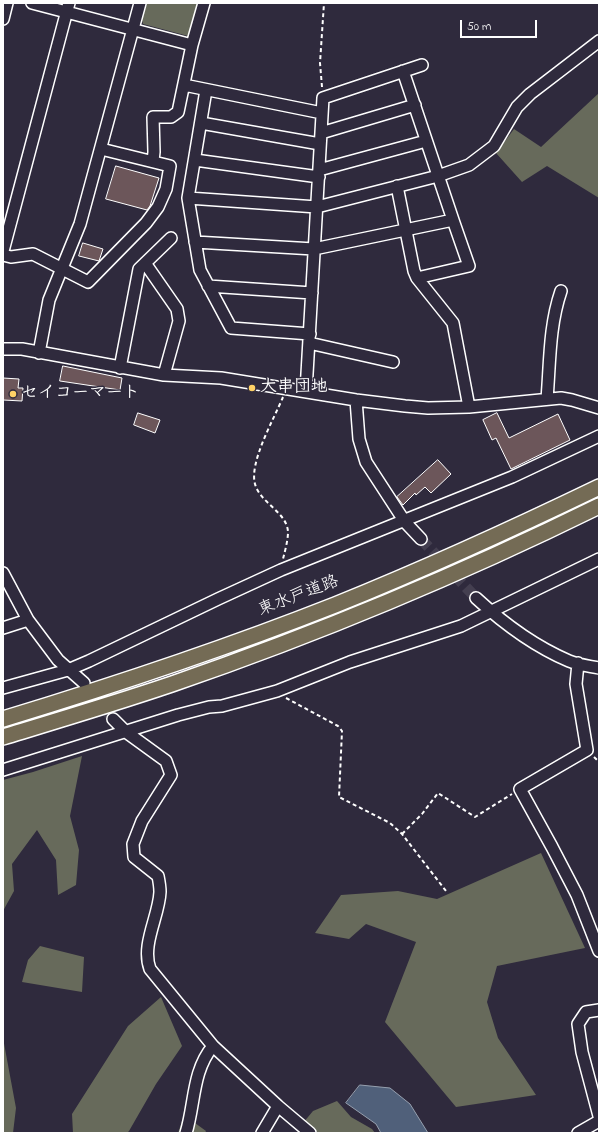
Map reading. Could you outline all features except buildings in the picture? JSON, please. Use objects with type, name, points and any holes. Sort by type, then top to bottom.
[{"type":"highway","name":"東水戸道路","points":[[3,719],[165,668],[334,605],[448,557],[599,487]]},
{"type":"highway","points":[[3,737],[82,714],[172,684],[341,621],[456,573],[553,529],[599,506]]},
{"type":"street","points":[[3,19],[7,3]]},
{"type":"street","points":[[32,3],[68,8],[133,30],[192,45]]},
{"type":"street","points":[[39,353],[49,300],[80,224],[140,3]]},
{"type":"street","points":[[152,161],[154,152],[153,117],[171,117],[178,112],[192,45],[204,3]]},
{"type":"street","points":[[3,251],[68,8]]},
{"type":"street","points":[[188,198],[317,207],[438,176],[469,165],[494,146],[517,107],[530,94],[599,41]]},
{"type":"street","points":[[306,391],[323,98],[422,65]]},
{"type":"street","points":[[403,71],[469,266],[417,278]]},
{"type":"street","points":[[184,85],[322,113]]},
{"type":"street","points":[[206,90],[188,198],[200,270],[231,328],[309,339],[393,362]]},
{"type":"street","points":[[201,123],[321,139],[414,106]]},
{"type":"street","points":[[195,160],[319,173],[426,140]]},
{"type":"street","points":[[3,255],[11,257],[33,254],[88,282],[146,223],[158,207],[166,188],[170,166],[101,149]]},
{"type":"street","points":[[397,186],[414,271],[417,278],[453,323],[469,407]]},
{"type":"street","points":[[195,242],[314,250],[453,220]]},
{"type":"street","points":[[120,368],[139,269],[171,238]]},
{"type":"street","points":[[145,263],[177,309],[179,321],[164,375]]},
{"type":"street","points":[[208,286],[312,293]]},
{"type":"street","points":[[547,399],[552,328],[560,291]]},
{"type":"street","points":[[3,349],[22,349],[164,375],[221,378],[356,400],[405,406],[428,408],[469,407],[560,398],[599,408]]},
{"type":"street","points":[[356,400],[359,439],[366,462],[405,522],[421,539]]},
{"type":"street","points":[[3,688],[68,670],[281,570],[405,522],[512,477],[599,436]]},
{"type":"street","points":[[3,770],[178,715],[209,707],[222,706],[278,691],[350,662],[462,626],[599,559]]},
{"type":"street","points":[[3,573],[28,620],[58,660],[84,683]]},
{"type":"street","points":[[476,598],[491,612],[540,646],[570,661],[599,668]]},
{"type":"street","points":[[3,628],[28,620]]},
{"type":"street","points":[[578,663],[576,684],[587,750],[520,790],[577,895],[599,951]]},
{"type":"street","points":[[113,719],[126,732],[166,761],[171,775],[142,821],[133,844],[134,857],[158,876],[160,892],[147,961],[150,969],[213,1046],[278,1106],[310,1133]]},
{"type":"street","points":[[599,1010],[586,1012],[578,1024],[582,1052],[599,1116]]},
{"type":"street","points":[[186,1133],[191,1117],[195,1084],[200,1068],[208,1051],[213,1046]]},
{"type":"street","points":[[262,1133],[278,1106]]},
{"type":"street","points":[[578,1133],[599,1121]]},
{"type":"path","points":[[323,98],[320,63],[324,3]]},
{"type":"path","points":[[281,570],[288,534],[287,526],[258,492],[254,476],[255,464],[287,388]]},
{"type":"path","points":[[278,691],[288,700],[338,726],[342,731],[339,797],[390,823],[402,834],[446,891]]},
{"type":"path","points":[[402,834],[422,814],[438,792],[475,817],[520,790]]},
{"type":"green space","points":[[147,3],[200,3],[193,32],[188,36],[143,24],[142,20]]},
{"type":"green space","points":[[599,93],[599,198],[547,166],[522,182],[496,153],[514,129],[541,147]]},
{"type":"green space","points":[[82,756],[70,816],[79,850],[76,885],[58,895],[56,860],[37,830],[12,864],[14,891],[3,911],[3,780]]},
{"type":"green space","points":[[541,853],[585,948],[497,966],[487,1002],[498,1038],[536,1095],[456,1107],[385,1022],[416,942],[366,924],[349,939],[315,933],[341,895],[398,891],[437,899]]},
{"type":"green space","points":[[40,946],[84,957],[82,992],[22,982],[28,960]]},
{"type":"green space","points":[[161,997],[182,1046],[156,1084],[129,1131],[127,1133],[73,1133],[72,1114],[128,1026]]},
{"type":"green space","points":[[3,1038],[16,1108],[13,1133],[3,1133]]},
{"type":"green space","points":[[337,1101],[351,1117],[372,1129],[375,1133],[319,1133],[303,1123],[313,1111]]},
{"type":"green space","points":[[184,1115],[206,1131],[205,1133],[178,1133]]},
{"type":"water","points":[[360,1085],[390,1088],[410,1104],[428,1133],[381,1133],[376,1124],[346,1103]]},
{"type":"tunnel","points":[[421,539],[476,598]]},
{"type":"tunnel","points":[[87,687],[113,719]]},
{"type":"place","name":"大串団地","points":[[252,388]]},
{"type":"place","name":"セイコーマート","points":[[13,394]]}]
